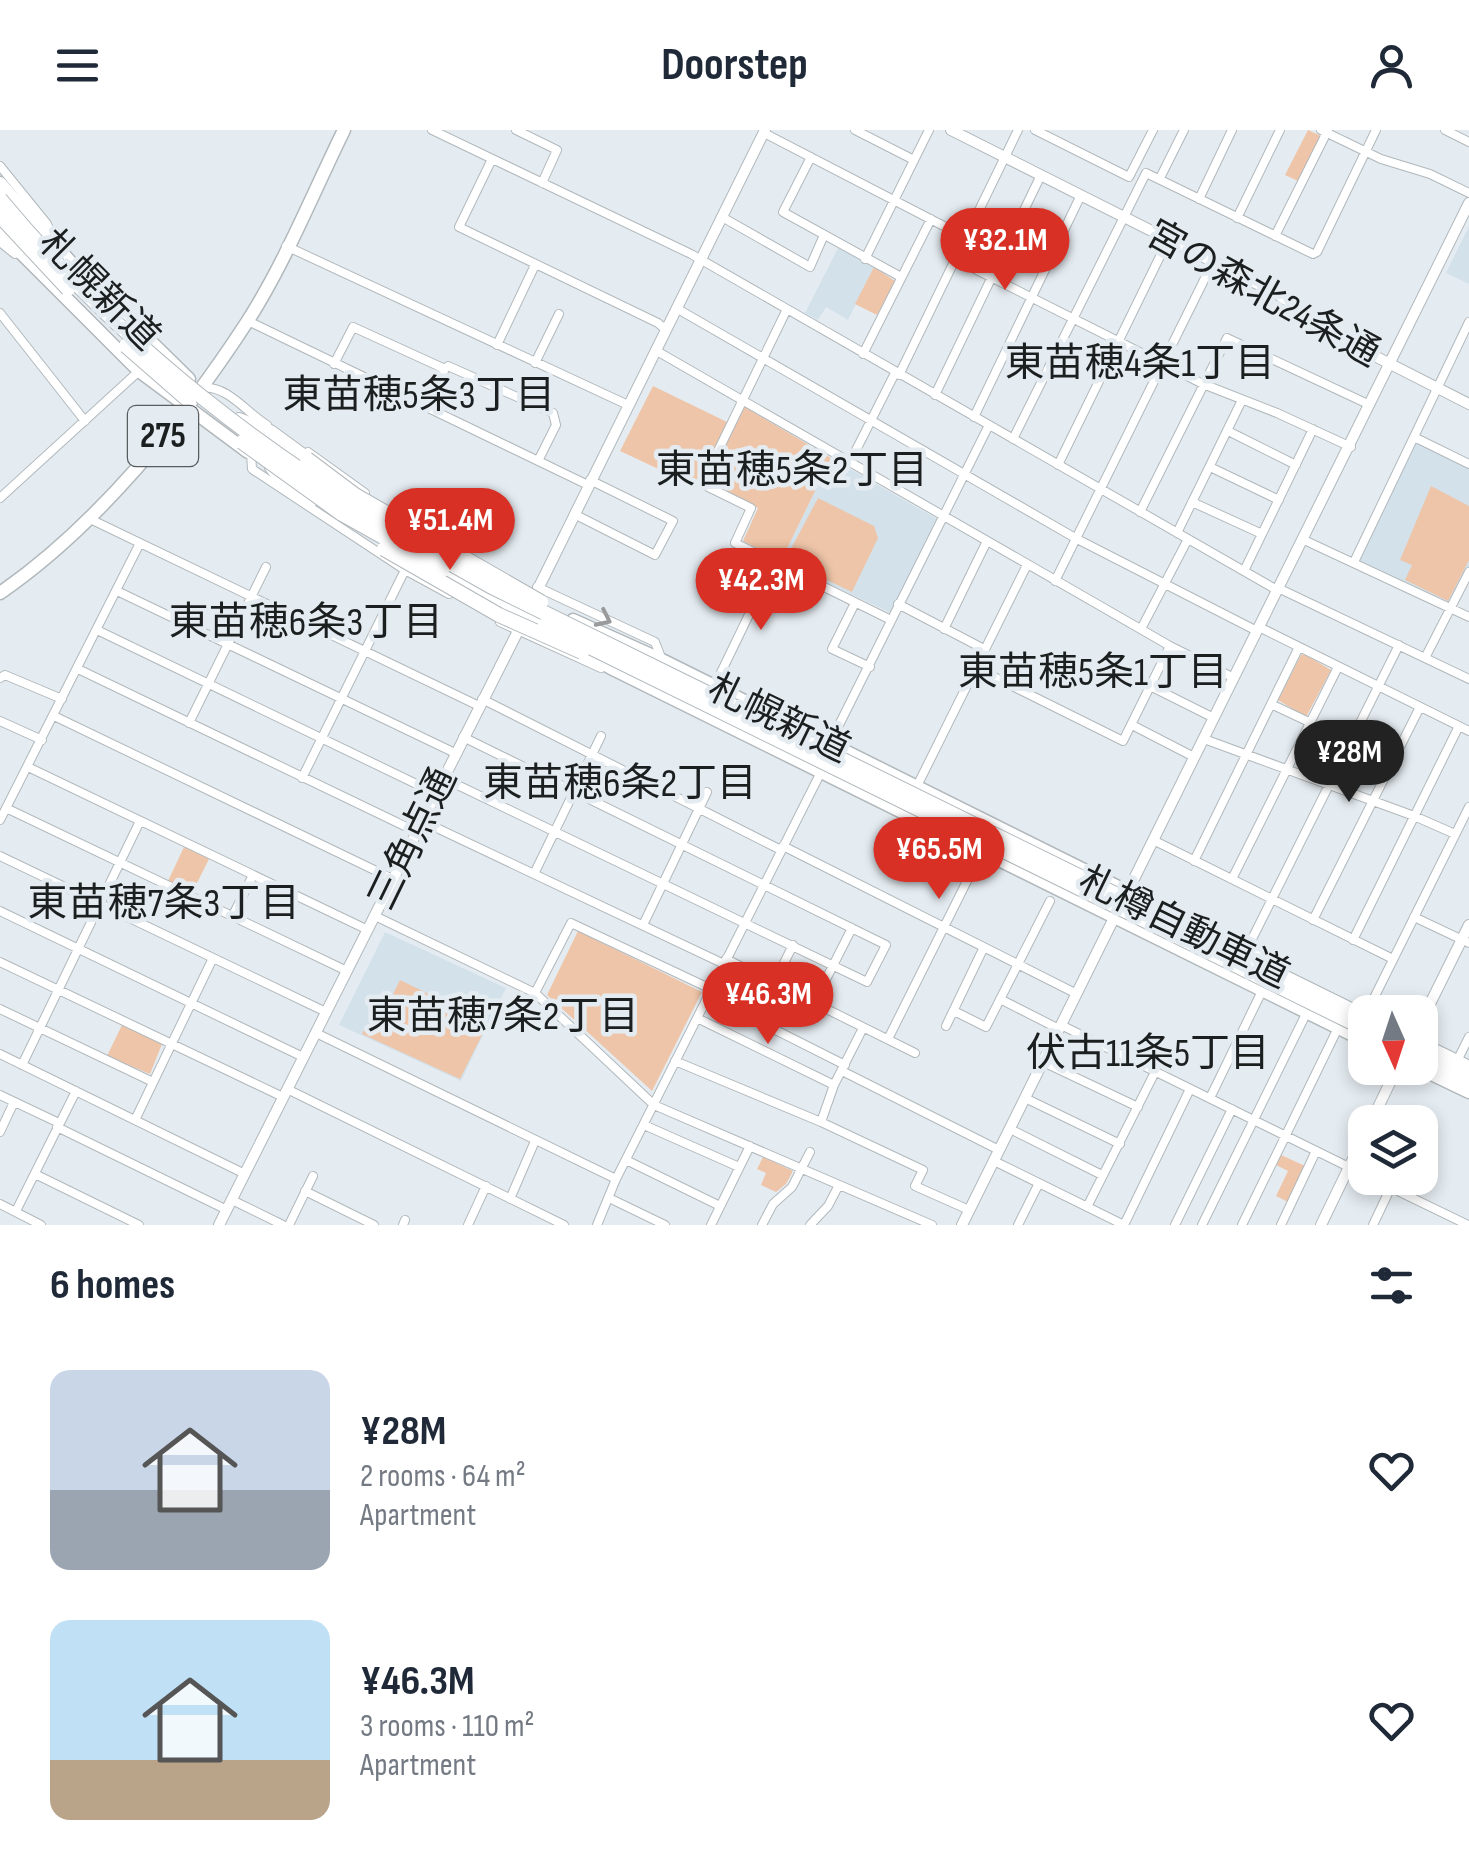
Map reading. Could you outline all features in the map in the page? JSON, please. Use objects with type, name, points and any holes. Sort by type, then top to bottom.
[{"type":"highway","name":"275","points":[[0,593],[129,478],[185,408],[248,320],[344,130]]},
{"type":"highway","name":"札幌新道","points":[[0,183],[52,244],[199,389],[427,547],[1128,890],[1348,1005]]},
{"type":"highway","name":"札樽自動車道","points":[[0,199],[127,334],[243,431],[396,534],[640,672],[1348,1006]]},
{"type":"highway","name":"札樽自動車道","points":[[0,216],[158,376],[278,470],[382,538],[640,672],[1348,1021]]},
{"type":"highway","name":"札幌新道","points":[[0,232],[5,243],[140,371],[185,408],[272,466],[611,668],[640,672],[822,771],[1348,1033]]},
{"type":"highway","points":[[239,420],[270,432],[355,494],[640,672]]},
{"type":"highway","points":[[272,466],[283,481],[310,500],[407,563],[499,615],[558,643],[640,672]]},
{"type":"highway","points":[[1438,1050],[1465,1062]]},
{"type":"highway","points":[[1438,1065],[1469,1080]]},
{"type":"highway","points":[[1438,1077],[1469,1092]]},
{"type":"street","points":[[432,130],[700,260],[1244,571],[1469,679]]},
{"type":"street","points":[[452,140],[457,130]]},
{"type":"street","points":[[516,130],[557,150],[542,183]]},
{"type":"street","points":[[855,130],[914,160]]},
{"type":"street","points":[[865,258],[929,130]]},
{"type":"street","name":"宮の森北24条通","points":[[951,130],[1305,310],[1357,347],[1469,404]]},
{"type":"street","points":[[850,462],[1018,130]]},
{"type":"street","points":[[1035,130],[1129,178],[1153,130]]},
{"type":"street","points":[[1160,178],[1184,130]]},
{"type":"street","points":[[1198,199],[1232,130]]},
{"type":"street","points":[[1237,218],[1280,130]]},
{"type":"street","points":[[1014,439],[1146,173],[1308,252],[1317,252],[1376,130]]},
{"type":"street","points":[[1445,130],[1459,133],[1469,142]]},
{"type":"street","points":[[1275,236],[1325,131],[1365,152],[1430,174],[1469,193]]},
{"type":"street","points":[[764,132],[966,237]]},
{"type":"street","name":"三角点通","points":[[219,1225],[764,132]]},
{"type":"street","points":[[811,158],[783,212],[902,277]]},
{"type":"street","points":[[492,159],[459,227],[658,323],[665,330]]},
{"type":"street","points":[[0,166],[48,224],[52,244]]},
{"type":"street","points":[[935,395],[1042,175]]},
{"type":"street","points":[[974,417],[1081,195]]},
{"type":"street","points":[[962,1225],[1469,203]]},
{"type":"street","points":[[722,217],[810,267],[824,236]]},
{"type":"street","points":[[863,354],[931,220]]},
{"type":"street","points":[[1058,465],[1168,240]]},
{"type":"street","points":[[286,246],[628,405]]},
{"type":"street","points":[[954,259],[1203,384],[1350,447]]},
{"type":"street","points":[[1055,581],[1213,262]]},
{"type":"street","points":[[497,345],[535,265]]},
{"type":"street","points":[[676,308],[1076,539],[1469,731]]},
{"type":"street","points":[[786,309],[702,484],[751,508],[734,543],[891,620]]},
{"type":"street","points":[[0,313],[85,421]]},
{"type":"street","points":[[536,363],[559,314]]},
{"type":"street","points":[[248,320],[538,462],[673,521],[655,555],[574,514]]},
{"type":"street","points":[[1354,562],[1436,388],[1465,342],[1469,322]]},
{"type":"street","points":[[334,364],[353,327],[445,370]]},
{"type":"street","points":[[1140,512],[1227,338],[1370,406]]},
{"type":"street","points":[[655,350],[1055,581],[1234,678]]},
{"type":"street","points":[[426,408],[445,370],[452,367],[553,413],[556,424],[538,462]]},
{"type":"street","points":[[0,498],[140,371]]},
{"type":"street","points":[[199,389],[214,387],[361,491],[442,538],[460,564]]},
{"type":"street","points":[[1177,532],[1242,400]]},
{"type":"street","points":[[830,743],[989,425]]},
{"type":"street","points":[[1244,571],[1314,429]]},
{"type":"street","points":[[1228,431],[1296,466]]},
{"type":"street","points":[[1414,437],[1469,464]]},
{"type":"street","points":[[251,453],[252,470],[405,570],[518,632],[640,672]]},
{"type":"street","points":[[1210,467],[1279,500]]},
{"type":"street","points":[[1192,502],[1262,534]]},
{"type":"street","points":[[88,518],[591,754],[1077,994]]},
{"type":"street","points":[[1140,629],[1188,539]]},
{"type":"street","points":[[1304,540],[1469,617]]},
{"type":"street","points":[[944,628],[988,541]]},
{"type":"street","points":[[0,819],[140,543]]},
{"type":"street","points":[[714,687],[774,563]]},
{"type":"street","points":[[916,788],[1027,564]]},
{"type":"street","points":[[189,723],[266,567]]},
{"type":"street","points":[[302,778],[405,570]]},
{"type":"street","points":[[1425,658],[1469,572]]},
{"type":"street","points":[[537,587],[655,642],[662,660]]},
{"type":"street","points":[[117,591],[455,754]]},
{"type":"street","points":[[855,603],[832,649],[870,667]]},
{"type":"street","points":[[898,604],[984,649]]},
{"type":"street","points":[[97,630],[435,793]]},
{"type":"street","points":[[1246,951],[1399,645]]},
{"type":"street","points":[[974,668],[1124,741],[1170,646]]},
{"type":"street","points":[[1194,860],[1299,647]]},
{"type":"street","points":[[1232,880],[1338,667]]},
{"type":"street","points":[[78,669],[302,778],[534,874],[774,983],[915,1053]]},
{"type":"street","points":[[0,678],[5,675],[62,699]]},
{"type":"street","points":[[1150,686],[1214,718]]},
{"type":"street","points":[[1272,704],[1309,722]]},
{"type":"street","points":[[1313,920],[1420,708]]},
{"type":"street","points":[[54,716],[393,879]]},
{"type":"street","points":[[0,721],[42,740]]},
{"type":"street","points":[[1132,725],[1194,757]]},
{"type":"street","points":[[1353,940],[1460,726]]},
{"type":"street","points":[[534,874],[601,736]]},
{"type":"street","points":[[443,778],[868,982],[886,945],[463,737]]},
{"type":"street","points":[[1204,739],[1455,834]]},
{"type":"street","points":[[28,766],[368,930]]},
{"type":"street","points":[[597,1225],[616,1179],[822,771]]},
{"type":"street","points":[[643,926],[707,792]]},
{"type":"street","points":[[1375,995],[1469,807]]},
{"type":"street","points":[[6,808],[346,970]]},
{"type":"street","points":[[22,1064],[140,822]]},
{"type":"street","points":[[1155,841],[1392,960]]},
{"type":"street","points":[[888,1039],[982,851]]},
{"type":"street","points":[[0,856],[326,1012]]},
{"type":"street","points":[[232,916],[253,874]]},
{"type":"street","points":[[954,1010],[986,1027],[1050,901]]},
{"type":"street","points":[[0,911],[304,1057]]},
{"type":"street","points":[[375,916],[536,994],[654,1105],[932,1225]]},
{"type":"street","points":[[1414,917],[1466,941]]},
{"type":"street","points":[[536,994],[571,922],[710,992],[1038,1183],[1124,1225],[1190,1088]]},
{"type":"street","points":[[1436,995],[1466,941],[1469,925]]},
{"type":"street","points":[[814,1003],[852,928]]},
{"type":"street","points":[[774,983],[793,945]]},
{"type":"street","points":[[946,1026],[984,947]]},
{"type":"street","points":[[135,1120],[213,958]]},
{"type":"street","points":[[0,962],[564,1225]]},
{"type":"street","points":[[1210,1098],[1262,991]]},
{"type":"street","points":[[1000,999],[1348,1167]]},
{"type":"street","points":[[0,1009],[153,1082]]},
{"type":"street","points":[[1202,1225],[1307,1012]]},
{"type":"street","points":[[697,1018],[834,1085]]},
{"type":"street","points":[[821,1122],[834,1085],[863,1028]]},
{"type":"street","points":[[1242,1225],[1338,1028]]},
{"type":"street","points":[[316,1034],[616,1179]]},
{"type":"street","points":[[1465,1062],[1469,1037]]},
{"type":"street","points":[[0,1054],[245,1174]]},
{"type":"street","points":[[675,1061],[923,1170],[916,1186],[969,1210]]},
{"type":"street","points":[[1043,1062],[1138,1108]]},
{"type":"street","points":[[1087,1207],[1155,1072]]},
{"type":"street","points":[[16,1211],[76,1091]]},
{"type":"street","points":[[0,1095],[229,1205],[286,1225],[313,1176]]},
{"type":"street","points":[[1025,1098],[1120,1144]]},
{"type":"street","points":[[0,1132],[14,1102]]},
{"type":"street","points":[[1175,1225],[1232,1109]]},
{"type":"street","points":[[644,1125],[739,1167]]},
{"type":"street","points":[[1010,1129],[1102,1176]]},
{"type":"street","points":[[510,1198],[535,1141]]},
{"type":"street","points":[[710,1225],[750,1146]]},
{"type":"street","points":[[1281,1225],[1316,1151]]},
{"type":"street","points":[[762,1225],[773,1204],[792,1187],[810,1152]]},
{"type":"street","points":[[626,1160],[720,1206]]},
{"type":"street","points":[[1321,1225],[1348,1169]]},
{"type":"street","points":[[35,1174],[139,1225]]},
{"type":"street","points":[[1034,1225],[1019,1222],[1038,1183]]},
{"type":"street","points":[[810,1225],[828,1206],[839,1185]]},
{"type":"street","points":[[468,1225],[486,1186]]},
{"type":"street","points":[[305,1192],[374,1225]]},
{"type":"street","points":[[1373,1225],[1387,1195]]},
{"type":"street","points":[[1407,1195],[1468,1225]]},
{"type":"street","points":[[610,1198],[665,1225]]},
{"type":"street","points":[[0,1204],[38,1224]]},
{"type":"shaded area","points":[[1308,130],[1321,136],[1298,181],[1285,175]]},
{"type":"shaded area","points":[[1469,226],[1469,284],[1446,273]]},
{"type":"shaded area","points":[[838,248],[874,267],[848,320],[826,307],[818,320],[805,313]]},
{"type":"shaded area","points":[[874,267],[895,281],[877,315],[855,304]]},
{"type":"shaded area","points":[[653,386],[727,422],[697,487],[620,451]]},
{"type":"shaded area","points":[[743,406],[831,458],[781,561],[743,541],[758,508],[708,483]]},
{"type":"shaded area","points":[[1417,442],[1469,468],[1469,566],[1449,605],[1358,560]]},
{"type":"shaded area","points":[[831,458],[937,519],[891,613],[781,561]]},
{"type":"shaded area","points":[[1431,486],[1469,506],[1469,560],[1448,601],[1405,580],[1412,565],[1400,560]]},
{"type":"shaded area","points":[[818,498],[874,526],[878,538],[852,592],[785,560]]},
{"type":"shaded area","points":[[1304,654],[1331,670],[1306,717],[1278,700]]},
{"type":"shaded area","points":[[184,847],[209,859],[192,893],[168,881]]},
{"type":"shaded area","points":[[578,931],[702,992],[652,1091],[547,995]]},
{"type":"shaded area","points":[[385,932],[506,988],[461,1081],[339,1025]]},
{"type":"shaded area","points":[[400,980],[488,1023],[460,1079],[362,1034],[366,1026],[376,1029]]},
{"type":"shaded area","points":[[122,1025],[162,1044],[150,1074],[107,1056]]},
{"type":"shaded area","points":[[1281,1155],[1305,1166],[1288,1202],[1276,1196],[1288,1171],[1276,1165]]},
{"type":"shaded area","points":[[763,1157],[793,1171],[776,1192],[761,1185],[766,1173],[757,1169]]},
{"type":"district","name":"東苗穂4条1丁目","points":[[1140,364]]},
{"type":"district","name":"東苗穂5条3丁目","points":[[419,396]]},
{"type":"district","name":"東苗穂5条2丁目","points":[[792,471]]},
{"type":"district","name":"東苗穂6条3丁目","points":[[306,623]]},
{"type":"district","name":"東苗穂5条1丁目","points":[[1093,673]]},
{"type":"district","name":"東苗穂6条2丁目","points":[[620,784]]},
{"type":"district","name":"東苗穂7条3丁目","points":[[164,904]]},
{"type":"district","name":"東苗穂7条2丁目","points":[[503,1017]]},
{"type":"district","name":"伏古11条5丁目","points":[[1148,1054]]}]
